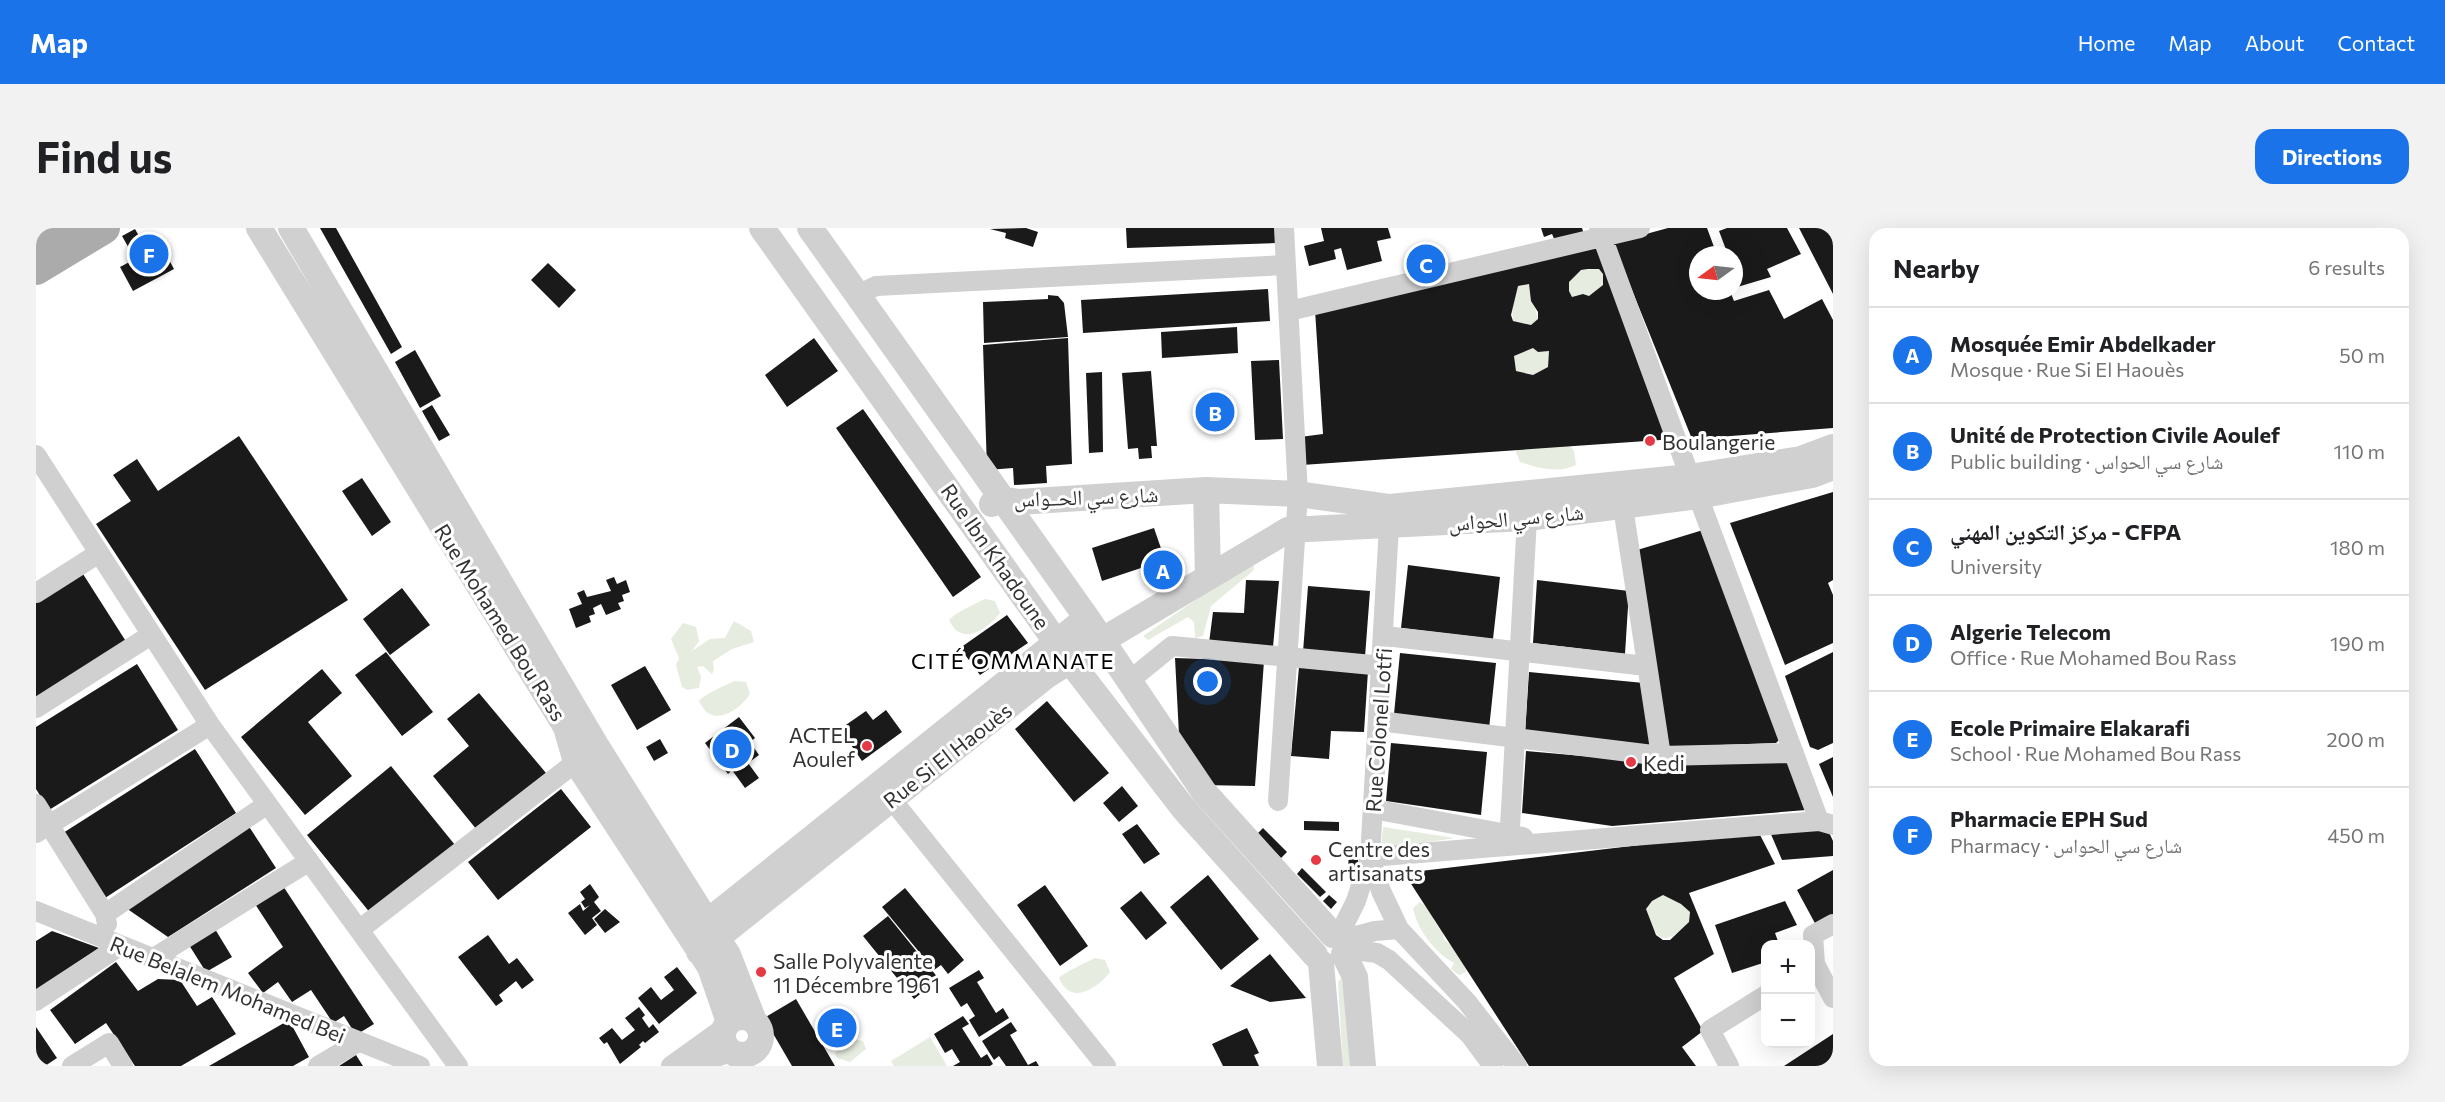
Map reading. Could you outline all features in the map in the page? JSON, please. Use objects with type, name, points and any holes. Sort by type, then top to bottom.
[{"type":"main road","points":[[36,241],[58,228]]},
{"type":"main road","points":[[36,269],[104,228]]},
{"type":"street","name":"Rue Mohamed Bou Rass","points":[[259,228],[566,727],[576,762],[703,937]]},
{"type":"street","name":"Rue Mohamed Bou Rass","points":[[291,228],[597,747],[703,937],[710,967],[739,1040],[769,1066]]},
{"type":"street","name":"Rue Ibn Khadoune","points":[[762,228],[970,518],[1062,651],[1184,809],[1318,959]]},
{"type":"street","name":"Rue Ibn Khadoune","points":[[810,228],[1000,499],[1087,618],[1204,792],[1340,943],[1355,977],[1363,1066]]},
{"type":"street","points":[[1278,801],[1298,494],[1284,228]]},
{"type":"street","points":[[1289,311],[1601,233],[1640,228]]},
{"type":"street","points":[[1318,959],[1335,964],[1370,857],[1509,841],[1573,842],[1826,823],[1794,753],[1601,233]]},
{"type":"street","points":[[824,317],[857,295],[876,286],[1286,265]]},
{"type":"street","name":"شارع سي الحواس","points":[[1206,490],[1298,494],[1390,516],[1527,518],[1623,507],[1801,459],[1833,447]]},
{"type":"street","points":[[38,461],[210,725],[458,1066]]},
{"type":"street","name":"شارع سي الحواس","points":[[1208,577],[1288,530],[1390,516],[1694,486],[1826,470]]},
{"type":"street","points":[[952,493],[983,474]]},
{"type":"street","points":[[1206,490],[1208,577]]},
{"type":"street","name":"شارع سي الحــواس","points":[[970,518],[1000,499],[1018,502],[1206,490]]},
{"type":"street","points":[[1623,507],[1661,756]]},
{"type":"street","name":"Rue Colonel Lotfi","points":[[1390,516],[1385,636],[1370,857],[1381,891],[1399,929],[1467,1002],[1517,1066]]},
{"type":"street","points":[[1509,841],[1527,518]]},
{"type":"street","points":[[36,593],[99,553]]},
{"type":"street","name":"Rue Si El Haouès","points":[[1062,651],[1101,640],[1208,577]]},
{"type":"street","name":"Rue Si El Haouès","points":[[703,937],[1062,651],[1087,618]]},
{"type":"street","points":[[36,708],[151,635]]},
{"type":"street","points":[[1385,636],[1520,654],[1646,666]]},
{"type":"street","points":[[1129,681],[1172,646],[1383,666]]},
{"type":"street","points":[[1379,721],[1515,740],[1661,756],[1794,753]]},
{"type":"street","points":[[43,829],[210,725]]},
{"type":"street","points":[[359,930],[597,747]]},
{"type":"street","points":[[884,791],[1106,1066]]},
{"type":"street","points":[[1184,809],[1204,792]]},
{"type":"street","points":[[36,804],[43,829],[105,914],[115,944],[36,1001]]},
{"type":"street","points":[[105,914],[266,805]]},
{"type":"street","points":[[1373,809],[1509,841]]},
{"type":"street","points":[[152,959],[308,862]]},
{"type":"street","name":"Rue Belalem Mohamed Bei","points":[[36,911],[420,1066]]},
{"type":"street","points":[[1813,940],[1813,935],[1833,924]]},
{"type":"street","points":[[1340,943],[1375,931],[1399,929]]},
{"type":"street","points":[[1330,1066],[1318,959],[1318,940],[1340,943],[1389,960],[1470,1035],[1493,1066]]},
{"type":"street","points":[[1355,977],[1357,964],[1371,952]]},
{"type":"street","points":[[1815,968],[1833,998]]},
{"type":"street","points":[[1729,1066],[1710,1030],[1761,998]]},
{"type":"street","points":[[671,1066],[739,1040]]},
{"type":"street","points":[[688,1066],[739,1040]]},
{"type":"street","points":[[318,1066],[358,1042]]},
{"type":"street","points":[[72,1066],[109,1043],[123,1066]]},
{"type":"shaded area","points":[[1599,269],[1603,274],[1603,285],[1589,296],[1583,294],[1572,297],[1569,282],[1581,270]]},
{"type":"shaded area","points":[[1529,284],[1538,319],[1531,325],[1513,321],[1512,307],[1518,286]]},
{"type":"shaded area","points":[[1533,348],[1538,352],[1549,351],[1548,367],[1533,375],[1516,371],[1514,356]]},
{"type":"shaded area","points":[[1561,433],[1574,451],[1576,465],[1555,470],[1520,462],[1516,452],[1519,444]]},
{"type":"shaded area","points":[[1253,561],[1254,570],[1211,606],[1203,636],[1195,638],[1194,622],[1188,617],[1148,640],[1143,636]]},
{"type":"shaded area","points":[[985,599],[995,601],[1000,613],[995,619],[974,633],[960,633],[954,628],[949,620],[952,617]]},
{"type":"shaded area","points":[[734,621],[751,631],[754,642],[732,649],[713,661],[712,674],[703,666],[697,667],[701,677],[699,688],[687,690],[682,687],[676,665],[679,658],[671,639],[683,623],[696,627],[699,641],[692,651],[710,639],[725,638]]},
{"type":"shaded area","points":[[735,681],[746,682],[750,694],[739,707],[732,712],[717,716],[704,709],[699,701],[702,698]]},
{"type":"shaded area","points":[[1383,827],[1455,838],[1385,849],[1381,847]]},
{"type":"shaded area","points":[[1663,895],[1681,904],[1690,912],[1689,922],[1673,936],[1667,938],[1662,938],[1653,929],[1646,909],[1652,901]]},
{"type":"shaded area","points":[[1420,902],[1428,908],[1443,932],[1444,940],[1458,954],[1466,972],[1459,975],[1451,969],[1454,963],[1440,953],[1422,932],[1413,908]]},
{"type":"shaded area","points":[[1095,958],[1105,960],[1110,972],[1105,978],[1084,992],[1070,991],[1064,986],[1059,978]]},
{"type":"shaded area","points":[[1343,976],[1356,1066],[1343,1066],[1338,982]]},
{"type":"shaded area","points":[[930,1037],[947,1066],[894,1066],[891,1061]]},
{"type":"shaded area","points":[[857,1040],[863,1041],[866,1049],[850,1062],[837,1058],[835,1053],[839,1048]]},
{"type":"building","points":[[320,228],[336,228],[402,347],[391,354]]},
{"type":"building","points":[[1026,228],[1038,232],[1033,247],[1005,238],[1006,233],[990,229]]},
{"type":"building","points":[[1126,228],[1275,228],[1276,243],[1127,248]]},
{"type":"building","points":[[1321,228],[1388,228],[1391,238],[1377,241],[1382,261],[1347,270],[1341,248],[1334,250],[1336,259],[1309,266],[1304,246],[1324,241]]},
{"type":"building","points":[[1541,228],[1582,228],[1584,234],[1556,243],[1552,234],[1544,237]]},
{"type":"building","points":[[1668,228],[1707,228],[1714,246],[1689,246],[1689,300],[1743,300],[1769,290],[1784,319],[1822,299],[1833,320],[1833,428],[1692,439],[1613,243]]},
{"type":"building","points":[[1727,228],[1787,228],[1801,254],[1767,269],[1771,277],[1743,285],[1743,246],[1725,246],[1719,231]]},
{"type":"building","points":[[1799,228],[1833,228],[1833,294]]},
{"type":"building","points":[[135,229],[148,252],[161,245],[174,269],[133,291],[120,267],[135,259],[122,236]]},
{"type":"building","points":[[1605,244],[1675,439],[1302,465],[1300,437],[1323,434],[1315,310]],"holes":[[[1599,269],[1603,274],[1603,285],[1589,296],[1583,294],[1572,297],[1569,282],[1581,270]],[[1529,284],[1531,301],[1538,312],[1538,319],[1531,325],[1513,321],[1511,315],[1518,286]],[[1533,348],[1538,352],[1549,351],[1548,367],[1533,375],[1516,371],[1514,356]]]},
{"type":"building","points":[[548,263],[576,290],[559,308],[531,280]]},
{"type":"building","points":[[1268,289],[1270,321],[1083,333],[1081,300]]},
{"type":"building","points":[[1048,295],[1058,296],[1064,303],[1068,337],[984,343],[983,302],[1048,299]]},
{"type":"building","points":[[1237,327],[1238,353],[1162,358],[1161,332]]},
{"type":"building","points":[[814,338],[838,371],[787,407],[765,375]]},
{"type":"building","points":[[1068,338],[1072,464],[1046,466],[1047,483],[1014,485],[1013,468],[987,470],[983,345]]},
{"type":"building","points":[[415,350],[441,396],[420,408],[395,362]]},
{"type":"building","points":[[1279,360],[1283,439],[1255,440],[1251,361]]},
{"type":"building","points":[[1151,371],[1157,446],[1151,446],[1152,458],[1139,459],[1138,448],[1128,449],[1122,373]]},
{"type":"building","points":[[1102,372],[1103,452],[1089,453],[1086,373]]},
{"type":"building","points":[[432,405],[450,435],[439,441],[422,411]]},
{"type":"building","points":[[863,409],[981,577],[953,597],[836,428]]},
{"type":"building","points":[[239,436],[348,600],[205,690],[96,524],[131,501],[113,475],[137,459],[158,491]]},
{"type":"building","points":[[362,478],[391,522],[372,536],[342,491]]},
{"type":"building","points":[[1833,492],[1833,580],[1828,583],[1833,595],[1833,643],[1785,665],[1730,523]]},
{"type":"building","points":[[1154,528],[1165,560],[1102,581],[1092,548]]},
{"type":"building","points":[[1703,530],[1781,738],[1776,743],[1665,747],[1634,551]]},
{"type":"building","points":[[1408,565],[1500,577],[1493,639],[1401,628]]},
{"type":"building","points":[[83,574],[127,643],[36,700],[36,603]]},
{"type":"building","points":[[614,577],[617,584],[626,580],[630,592],[622,595],[624,601],[618,603],[621,609],[606,615],[601,604],[593,608],[595,614],[589,616],[591,622],[576,628],[569,609],[582,604],[577,593],[584,590],[587,597],[611,591],[606,580]]},
{"type":"building","points":[[1246,580],[1279,581],[1273,647],[1209,643],[1213,612],[1244,613]]},
{"type":"building","points":[[1537,580],[1629,591],[1625,654],[1533,643]]},
{"type":"building","points":[[1308,586],[1370,591],[1365,657],[1303,652]]},
{"type":"building","points":[[402,588],[430,625],[390,655],[363,619]]},
{"type":"building","points":[[1007,615],[1028,643],[980,675],[960,648]]},
{"type":"building","points":[[386,652],[433,712],[402,736],[355,675]]},
{"type":"building","points":[[1833,652],[1833,743],[1818,750],[1810,747],[1785,676]]},
{"type":"building","points":[[1400,653],[1496,663],[1489,729],[1394,714]]},
{"type":"building","points":[[1175,658],[1264,661],[1255,786],[1201,785],[1180,754]]},
{"type":"building","points":[[137,664],[178,730],[49,810],[36,789],[36,727]]},
{"type":"building","points":[[645,666],[671,710],[637,730],[611,685]]},
{"type":"building","points":[[1299,667],[1368,671],[1364,732],[1331,731],[1329,759],[1291,756]]},
{"type":"building","points":[[322,669],[342,693],[308,722],[352,776],[305,815],[241,737]]},
{"type":"building","points":[[1529,672],[1644,683],[1655,750],[1525,733]]},
{"type":"building","points":[[479,693],[546,773],[477,830],[433,776],[469,746],[447,719]]},
{"type":"building","points":[[1047,701],[1109,773],[1074,802],[1015,729]]},
{"type":"building","name":"ACTEL Aoulef","points":[[886,710],[902,732],[862,761],[840,729],[866,711],[873,720]]},
{"type":"building","points":[[739,717],[755,738],[750,742],[759,755],[748,763],[759,778],[745,788],[732,770],[728,774],[705,743]]},
{"type":"building","points":[[660,739],[668,753],[654,761],[646,747]]},
{"type":"building","points":[[1391,743],[1487,752],[1481,815],[1386,801]]},
{"type":"building","points":[[195,749],[236,813],[105,898],[63,833]]},
{"type":"building","points":[[1526,751],[1639,761],[1792,757],[1806,810],[1612,826],[1522,813]]},
{"type":"building","points":[[1833,757],[1833,797],[1819,764]]},
{"type":"building","points":[[391,766],[455,845],[371,914],[307,835]]},
{"type":"building","points":[[1122,786],[1138,806],[1119,822],[1103,803]]},
{"type":"building","points":[[561,789],[591,827],[498,900],[468,862]]},
{"type":"building","points":[[1304,821],[1339,822],[1339,831],[1304,830]]},
{"type":"building","points":[[1137,824],[1160,854],[1144,864],[1122,834]]},
{"type":"building","points":[[248,825],[276,868],[168,937],[126,908]]},
{"type":"building","points":[[1263,828],[1287,852],[1281,858],[1257,834]]},
{"type":"building","points":[[1827,828],[1833,841],[1833,856],[1782,860],[1770,832]]},
{"type":"building","points":[[1758,831],[1775,864],[1689,893],[1714,954],[1674,978],[1703,1031],[1682,1047],[1696,1066],[1529,1066],[1404,873]],"holes":[[[1663,895],[1681,904],[1690,912],[1689,922],[1670,940],[1663,940],[1656,935],[1646,909],[1652,901]]]},
{"type":"building","points":[[1349,844],[1359,845],[1357,876],[1348,876]]},
{"type":"building","points":[[1302,868],[1326,892],[1320,897],[1297,874]]},
{"type":"building","points":[[1833,870],[1833,918],[1817,927],[1797,890]]},
{"type":"building","points":[[1208,875],[1259,939],[1221,970],[1170,907]]},
{"type":"building","points":[[590,884],[599,897],[594,902],[601,911],[592,918],[597,925],[585,935],[568,913],[580,904],[583,911],[590,905],[585,908],[581,902],[585,899],[580,892]]},
{"type":"building","points":[[1045,885],[1088,946],[1060,966],[1017,905]]},
{"type":"building","points":[[283,886],[374,1024],[356,1035],[344,1016],[333,1023],[311,990],[292,1002],[278,982],[263,993],[248,973],[283,947],[255,904]]},
{"type":"building","points":[[905,888],[964,960],[948,974],[941,965],[934,970],[882,907]]},
{"type":"building","points":[[1141,891],[1167,923],[1146,940],[1120,908]]},
{"type":"building","points":[[1329,895],[1337,902],[1331,909],[1323,901]]},
{"type":"building","points":[[1785,901],[1797,925],[1775,933],[1778,940],[1761,940],[1761,964],[1732,973],[1715,925]]},
{"type":"building","points":[[605,909],[620,922],[605,933],[594,919]]},
{"type":"building","points":[[888,916],[939,979],[914,999],[863,936]]},
{"type":"building","points":[[215,929],[232,957],[206,972],[189,945]]},
{"type":"building","points":[[52,931],[99,948],[36,990],[36,941]]},
{"type":"building","points":[[488,935],[509,964],[517,958],[534,980],[522,989],[516,981],[499,995],[503,1001],[496,1006],[458,957]]},
{"type":"building","points":[[1270,954],[1306,998],[1270,1002],[1230,986]]},
{"type":"building","points":[[116,962],[138,991],[158,979],[180,980],[197,1006],[212,997],[236,1034],[181,1066],[135,1066],[106,1023],[75,1044],[50,1010]]},
{"type":"building","points":[[677,967],[697,993],[659,1024],[638,998],[651,987],[661,1000],[674,990],[664,977]]},
{"type":"building","points":[[979,970],[984,978],[977,982],[996,1013],[1003,1008],[1009,1018],[979,1037],[969,1020],[975,1016],[967,1003],[961,1007],[949,988]]},
{"type":"building","points":[[796,999],[835,1066],[792,1066],[764,1018]]},
{"type":"building","points":[[639,1007],[645,1015],[642,1018],[649,1028],[653,1024],[659,1032],[645,1043],[643,1041],[639,1045],[641,1047],[620,1064],[607,1042],[604,1044],[599,1038],[612,1028],[622,1040],[635,1030],[625,1018]]},
{"type":"building","points":[[963,1016],[969,1024],[962,1028],[981,1058],[987,1054],[993,1064],[990,1066],[953,1066],[960,1062],[952,1049],[945,1053],[934,1034]]},
{"type":"building","points":[[289,1020],[309,1057],[293,1066],[209,1066]]},
{"type":"building","points":[[1011,1022],[1017,1031],[1010,1035],[1028,1065],[1036,1061],[1039,1066],[1006,1066],[999,1056],[994,1060],[982,1041]]},
{"type":"building","points":[[36,1027],[57,1058],[45,1066],[36,1066]]},
{"type":"building","points":[[1247,1028],[1259,1053],[1254,1055],[1259,1066],[1223,1066],[1212,1044]]},
{"type":"building","points":[[1833,1034],[1833,1066],[1784,1066],[1815,1048]]},
{"type":"building","points":[[356,1055],[363,1066],[339,1066]]},
{"type":"place","name":"Pharmacie EPH Sud","points":[[149,254]]},
{"type":"place","name":"مركز التكوين المهني - CFPA","points":[[1426,264]]},
{"type":"place","name":"Unité de Protection Civile Aoulef","points":[[1215,412]]},
{"type":"place","name":"Boulangerie","points":[[1650,441]]},
{"type":"place","name":"Mosquée Emir Abdelkader","points":[[1163,570]]},
{"type":"place","name":"ACTEL Aoulef","points":[[867,746]]},
{"type":"place","name":"Algerie Telecom","points":[[732,749]]},
{"type":"place","name":"Kedi","points":[[1631,762]]},
{"type":"place","name":"Centre des artisanats","points":[[1316,860]]},
{"type":"place","name":"Salle Polyvalente 11 Décembre 1961","points":[[761,972]]},
{"type":"place","name":"Ecole Primaire Elakarafi","points":[[837,1028]]},
{"type":"district","name":"CITÉ OMMANATE","points":[[1013,660]]}]
